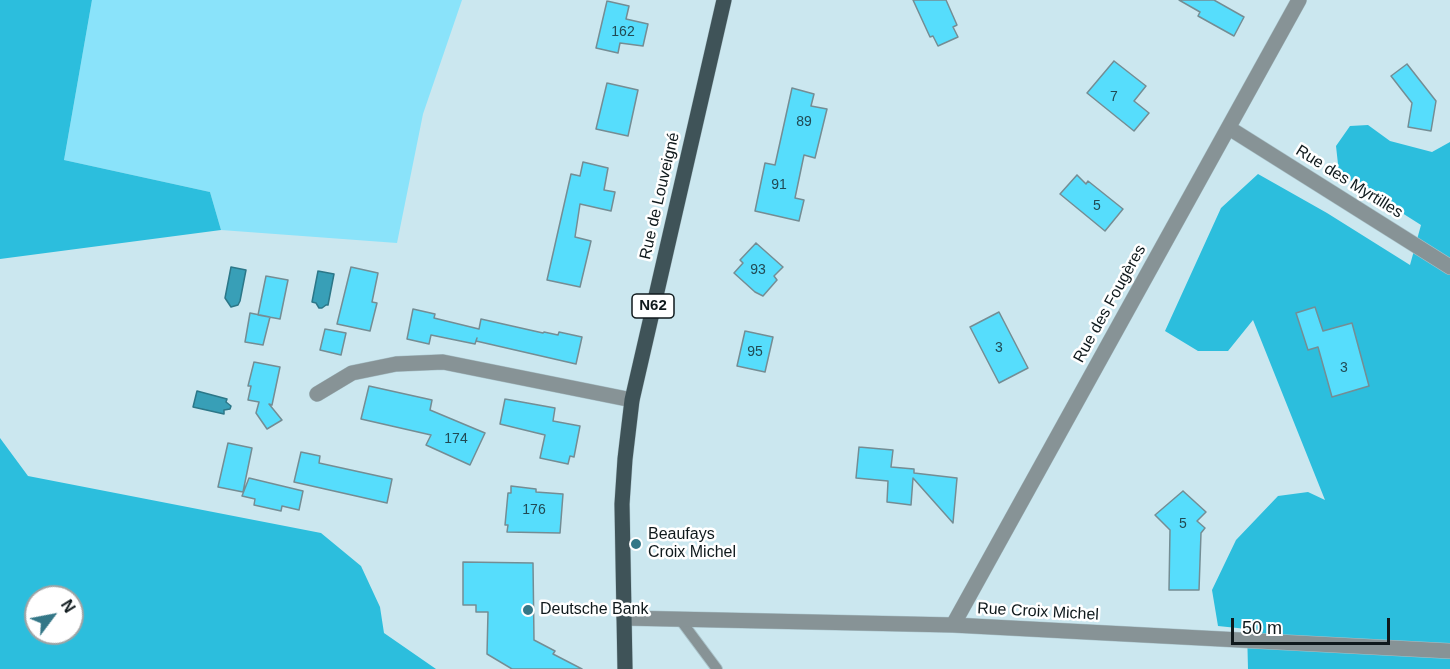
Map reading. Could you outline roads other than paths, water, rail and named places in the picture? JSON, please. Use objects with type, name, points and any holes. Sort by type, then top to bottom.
[{"type":"main road","name":"Rue de Louveigné","points":[[624,618],[622,504],[632,400],[723,0]]},
{"type":"main road","name":"N62","points":[[624,618],[625,669]]},
{"type":"street","name":"Rue des Fougères","points":[[952,625],[1299,0]]},
{"type":"street","name":"Rue des Myrtilles","points":[[1229,128],[1450,267]]},
{"type":"street","points":[[317,394],[352,373],[396,364],[442,362],[632,400]]},
{"type":"street","name":"Rue Croix Michel","points":[[624,618],[952,625],[1450,651]]},
{"type":"lane","points":[[679,618],[717,669]]},
{"type":"place","name":"Beaufays Croix Michel","points":[[636,544]]},
{"type":"place","name":"Deutsche Bank","points":[[528,610]]}]
